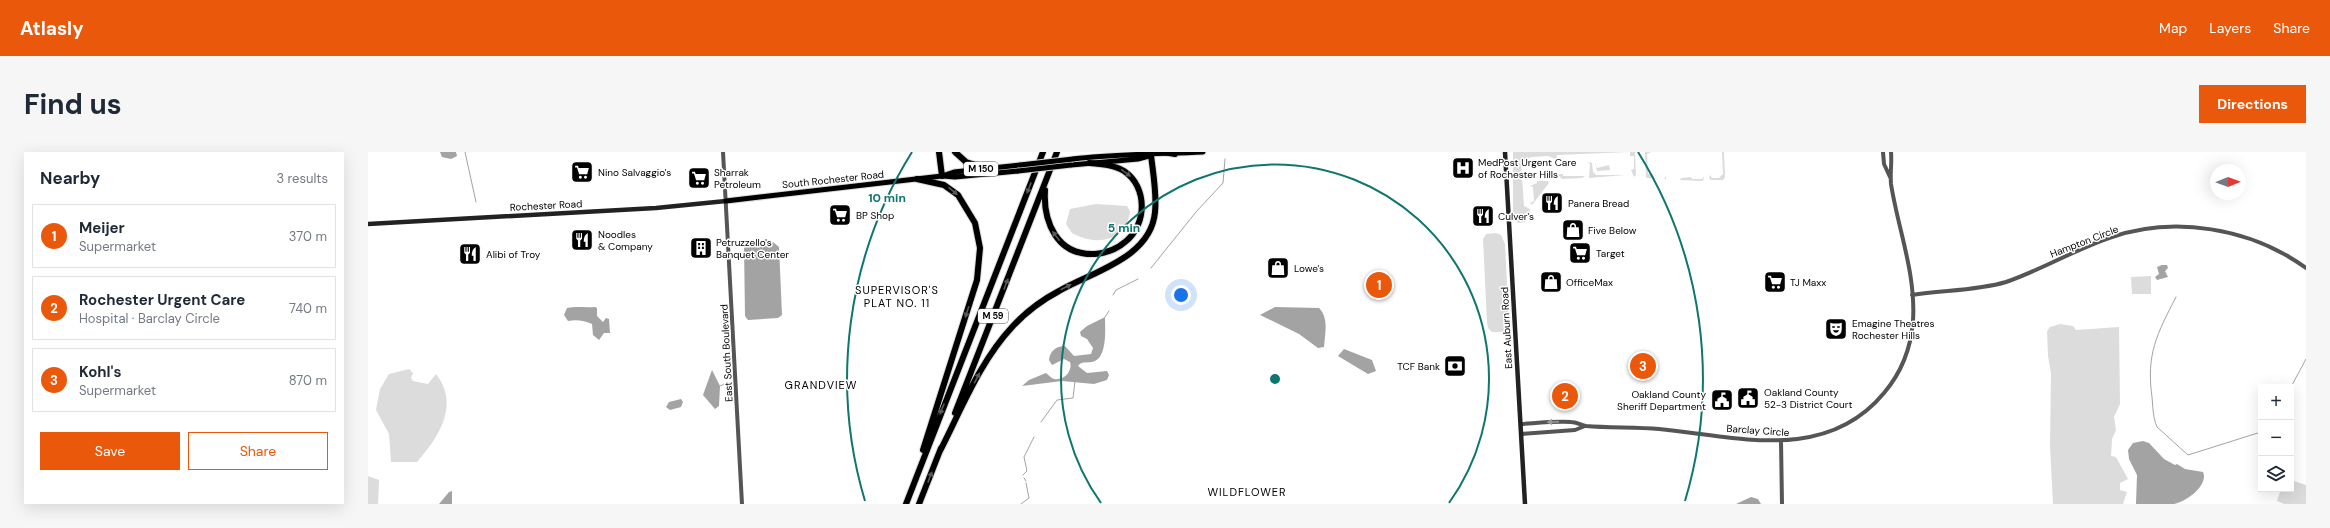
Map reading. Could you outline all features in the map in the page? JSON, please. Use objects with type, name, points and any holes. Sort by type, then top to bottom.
[{"type":"highway","points":[[939,152],[942,176]]},
{"type":"highway","points":[[955,152],[966,162],[985,168]]},
{"type":"highway","name":"M 59","points":[[906,502],[1043,152]]},
{"type":"highway","name":"M 59","points":[[920,504],[1057,152]]},
{"type":"highway","points":[[1163,152],[1175,154]]},
{"type":"highway","points":[[940,451],[982,368],[1014,325],[1045,300],[1123,258],[1143,242],[1153,223],[1155,212],[1151,155]]},
{"type":"highway","points":[[1045,182],[1044,200],[1047,220],[1060,242],[1081,253],[1100,253],[1117,248],[1131,237],[1137,229],[1142,208],[1139,189],[1130,176],[1123,170],[1106,165],[1089,163]]},
{"type":"highway","points":[[906,502],[977,280],[980,260],[978,234],[964,202],[944,185],[917,179]]},
{"type":"main road","name":"South Rochester Road","points":[[942,176],[954,172],[985,168],[1136,153],[1151,155],[1203,152]]},
{"type":"main road","name":"East Auburn Road","points":[[1505,152],[1525,504]]},
{"type":"main road","name":"South Rochester Road","points":[[726,201],[942,176],[955,177],[1138,159],[1151,155]]},
{"type":"main road","name":"Rochester Road","points":[[368,224],[656,208],[726,201]]},
{"type":"street","name":"East South Boulevard","points":[[723,152],[742,504]]},
{"type":"street","name":"Barclay Circle","points":[[1520,424],[1573,422],[1585,426],[1630,427],[1781,441],[1807,439],[1831,432],[1861,415],[1880,397],[1896,376],[1908,348],[1913,322],[1912,295],[1907,252],[1890,179],[1884,164],[1883,152]]},
{"type":"street","name":"Barclay Circle","points":[[1890,179],[1891,152]]},
{"type":"street","name":"Hampton Circle","points":[[1912,295],[2003,282],[2108,238],[2136,231],[2167,228],[2203,229],[2241,236],[2274,249],[2306,268]]},
{"type":"street","name":"Barclay Circle","points":[[1521,434],[1575,430],[1585,426]]},
{"type":"street","points":[[1781,441],[1782,504]]},
{"type":"shaded area","points":[[440,152],[456,152],[457,156],[451,159],[442,157]]},
{"type":"shaded area","points":[[1513,152],[1629,152],[1557,155],[1556,159],[1548,156],[1531,157],[1521,163],[1524,206],[1530,209],[1526,222],[1519,223],[1515,221],[1513,217]]},
{"type":"shaded area","points":[[1630,152],[1635,152],[1636,175],[1634,177],[1631,170],[1634,169],[1634,156],[1630,156]]},
{"type":"shaded area","points":[[1645,152],[1651,152],[1647,154],[1648,174],[1653,174],[1654,178],[1662,179],[1647,178],[1646,177]]},
{"type":"shaded area","points":[[1722,152],[1724,152],[1725,177],[1723,180],[1711,180],[1709,178],[1710,175],[1712,178],[1719,178],[1723,174]]},
{"type":"shaded area","points":[[1588,162],[1592,163],[1593,172],[1596,175],[1626,175],[1589,178],[1590,164]]},
{"type":"shaded area","points":[[1595,162],[1597,168],[1609,165],[1610,170],[1597,171]]},
{"type":"shaded area","points":[[1557,174],[1563,174],[1563,176],[1585,176],[1582,178],[1562,179]]},
{"type":"shaded area","points":[[1704,176],[1703,181],[1680,180],[1681,178],[1691,177],[1692,179],[1702,179]]},
{"type":"shaded area","points":[[1537,181],[1548,181],[1549,183],[1532,205],[1530,203],[1534,201],[1533,187],[1530,186],[1537,183]]},
{"type":"shaded area","points":[[1096,204],[1127,206],[1130,211],[1128,221],[1123,229],[1117,235],[1100,240],[1091,240],[1072,233],[1066,224],[1070,209]]},
{"type":"shaded area","points":[[1496,233],[1501,235],[1505,244],[1509,327],[1504,332],[1492,332],[1488,328],[1487,322],[1483,239],[1486,234]]},
{"type":"shaded area","points":[[773,242],[779,247],[782,315],[778,318],[748,320],[745,316],[744,245]]},
{"type":"shaded area","points":[[2167,265],[2168,268],[2165,271],[2168,277],[2157,280],[2155,277],[2159,274],[2157,267]]},
{"type":"shaded area","points":[[2151,276],[2151,294],[2132,294],[2131,277]]},
{"type":"shaded area","points":[[1275,307],[1319,308],[1325,321],[1324,347],[1318,348],[1299,334],[1260,315]]},
{"type":"shaded area","points":[[567,308],[597,308],[597,316],[603,322],[606,318],[609,319],[610,333],[604,333],[599,340],[593,335],[592,324],[575,320],[568,321],[564,315]]},
{"type":"shaded area","points":[[1105,317],[1105,335],[1101,355],[1097,360],[1082,363],[1078,366],[1087,373],[1107,371],[1109,375],[1107,380],[1094,384],[1062,381],[1022,386],[1029,380],[1046,373],[1054,379],[1067,375],[1071,365],[1070,362],[1064,359],[1052,365],[1049,360],[1052,352],[1059,347],[1065,346],[1074,356],[1091,354],[1093,348],[1087,339],[1081,336],[1080,332],[1087,326]]},
{"type":"shaded area","points":[[2060,324],[2073,326],[2076,330],[2119,327],[2120,404],[2114,417],[2116,430],[2112,439],[2111,456],[2116,457],[2128,479],[2120,483],[2120,490],[2127,492],[2123,504],[2053,504],[2050,446],[2051,373],[2048,356],[2047,331],[2050,327]]},
{"type":"shaded area","points":[[1344,349],[1372,360],[1376,371],[1368,374],[1338,356]]},
{"type":"shaded area","points":[[409,369],[413,373],[411,378],[413,381],[428,384],[436,374],[443,386],[446,397],[444,420],[433,442],[417,462],[391,462],[389,434],[376,410],[380,389],[389,374]]},
{"type":"shaded area","points":[[712,370],[720,386],[719,406],[715,409],[703,395]]},
{"type":"shaded area","points":[[681,399],[683,402],[681,407],[670,410],[666,407],[669,402]]},
{"type":"shaded area","points":[[2143,441],[2149,443],[2164,459],[2175,465],[2177,464],[2185,469],[2203,472],[2203,482],[2200,487],[2179,503],[2136,504],[2137,475],[2129,459],[2128,450],[2133,443]]},
{"type":"shaded area","points":[[368,476],[379,480],[378,504],[368,504]]},
{"type":"shaded area","points":[[2294,481],[2306,485],[2306,504],[2284,504],[2277,501],[2280,492],[2294,492]]},
{"type":"shaded area","points":[[452,491],[452,504],[439,504],[449,492]]},
{"type":"shaded area","points":[[1751,497],[1758,499],[1761,504],[1736,504]]},
{"type":"waterway","points":[[465,152],[476,202]]},
{"type":"waterway","points":[[1151,268],[1196,212],[1223,183],[1225,159]]},
{"type":"waterway","points":[[1113,295],[1116,290],[1138,279]]},
{"type":"waterway","points":[[2176,297],[2158,334],[2152,356],[2151,382],[2153,413],[2157,427],[2188,455],[2258,433]]},
{"type":"waterway","points":[[1105,317],[1109,311]]},
{"type":"waterway","points":[[2293,384],[2306,359]]},
{"type":"waterway","points":[[1041,422],[1057,400],[1073,398],[1075,381]]},
{"type":"waterway","points":[[720,386],[726,383]]},
{"type":"waterway","points":[[1023,475],[1027,471],[1024,457],[1034,437]]},
{"type":"waterway","points":[[1021,504],[1029,498],[1026,483]]},
{"type":"place","name":"MedPost Urgent Care of Rochester Hills","points":[[1463,168]]},
{"type":"place","name":"Nino Salvaggio's","points":[[582,172]]},
{"type":"place","name":"Sharrak Petroleum","points":[[699,178]]},
{"type":"place","name":"Panera Bread","points":[[1552,203]]},
{"type":"place","name":"BP Shop","points":[[840,215]]},
{"type":"place","name":"Culver's","points":[[1483,216]]},
{"type":"place","name":"Five Below","points":[[1573,230]]},
{"type":"place","name":"Noodles & Company","points":[[582,240]]},
{"type":"place","name":"Petruzzello's Banquet Center","points":[[701,248]]},
{"type":"place","name":"Target","points":[[1580,253]]},
{"type":"place","name":"Alibi of Troy","points":[[470,254]]},
{"type":"place","name":"Lowe's","points":[[1278,268]]},
{"type":"place","name":"OfficeMax","points":[[1551,282]]},
{"type":"place","name":"TJ Maxx","points":[[1775,282]]},
{"type":"place","name":"Meijer","points":[[1379,285]]},
{"type":"place","name":"Emagine Theatres Rochester Hills","points":[[1836,329]]},
{"type":"place","name":"TCF Bank","points":[[1455,366]]},
{"type":"place","name":"Kohl's","points":[[1643,366]]},
{"type":"place","name":"Rochester Urgent Care","points":[[1565,396]]},
{"type":"place","name":"Oakland County 52-3 District Court","points":[[1748,398]]},
{"type":"place","name":"Oakland County Sheriff Department","points":[[1722,400]]},
{"type":"district","name":"SUPERVISOR'S PLAT NO. 11","points":[[897,296]]},
{"type":"district","name":"GRANDVIEW","points":[[821,385]]},
{"type":"district","name":"WILDFLOWER","points":[[1247,492]]}]
